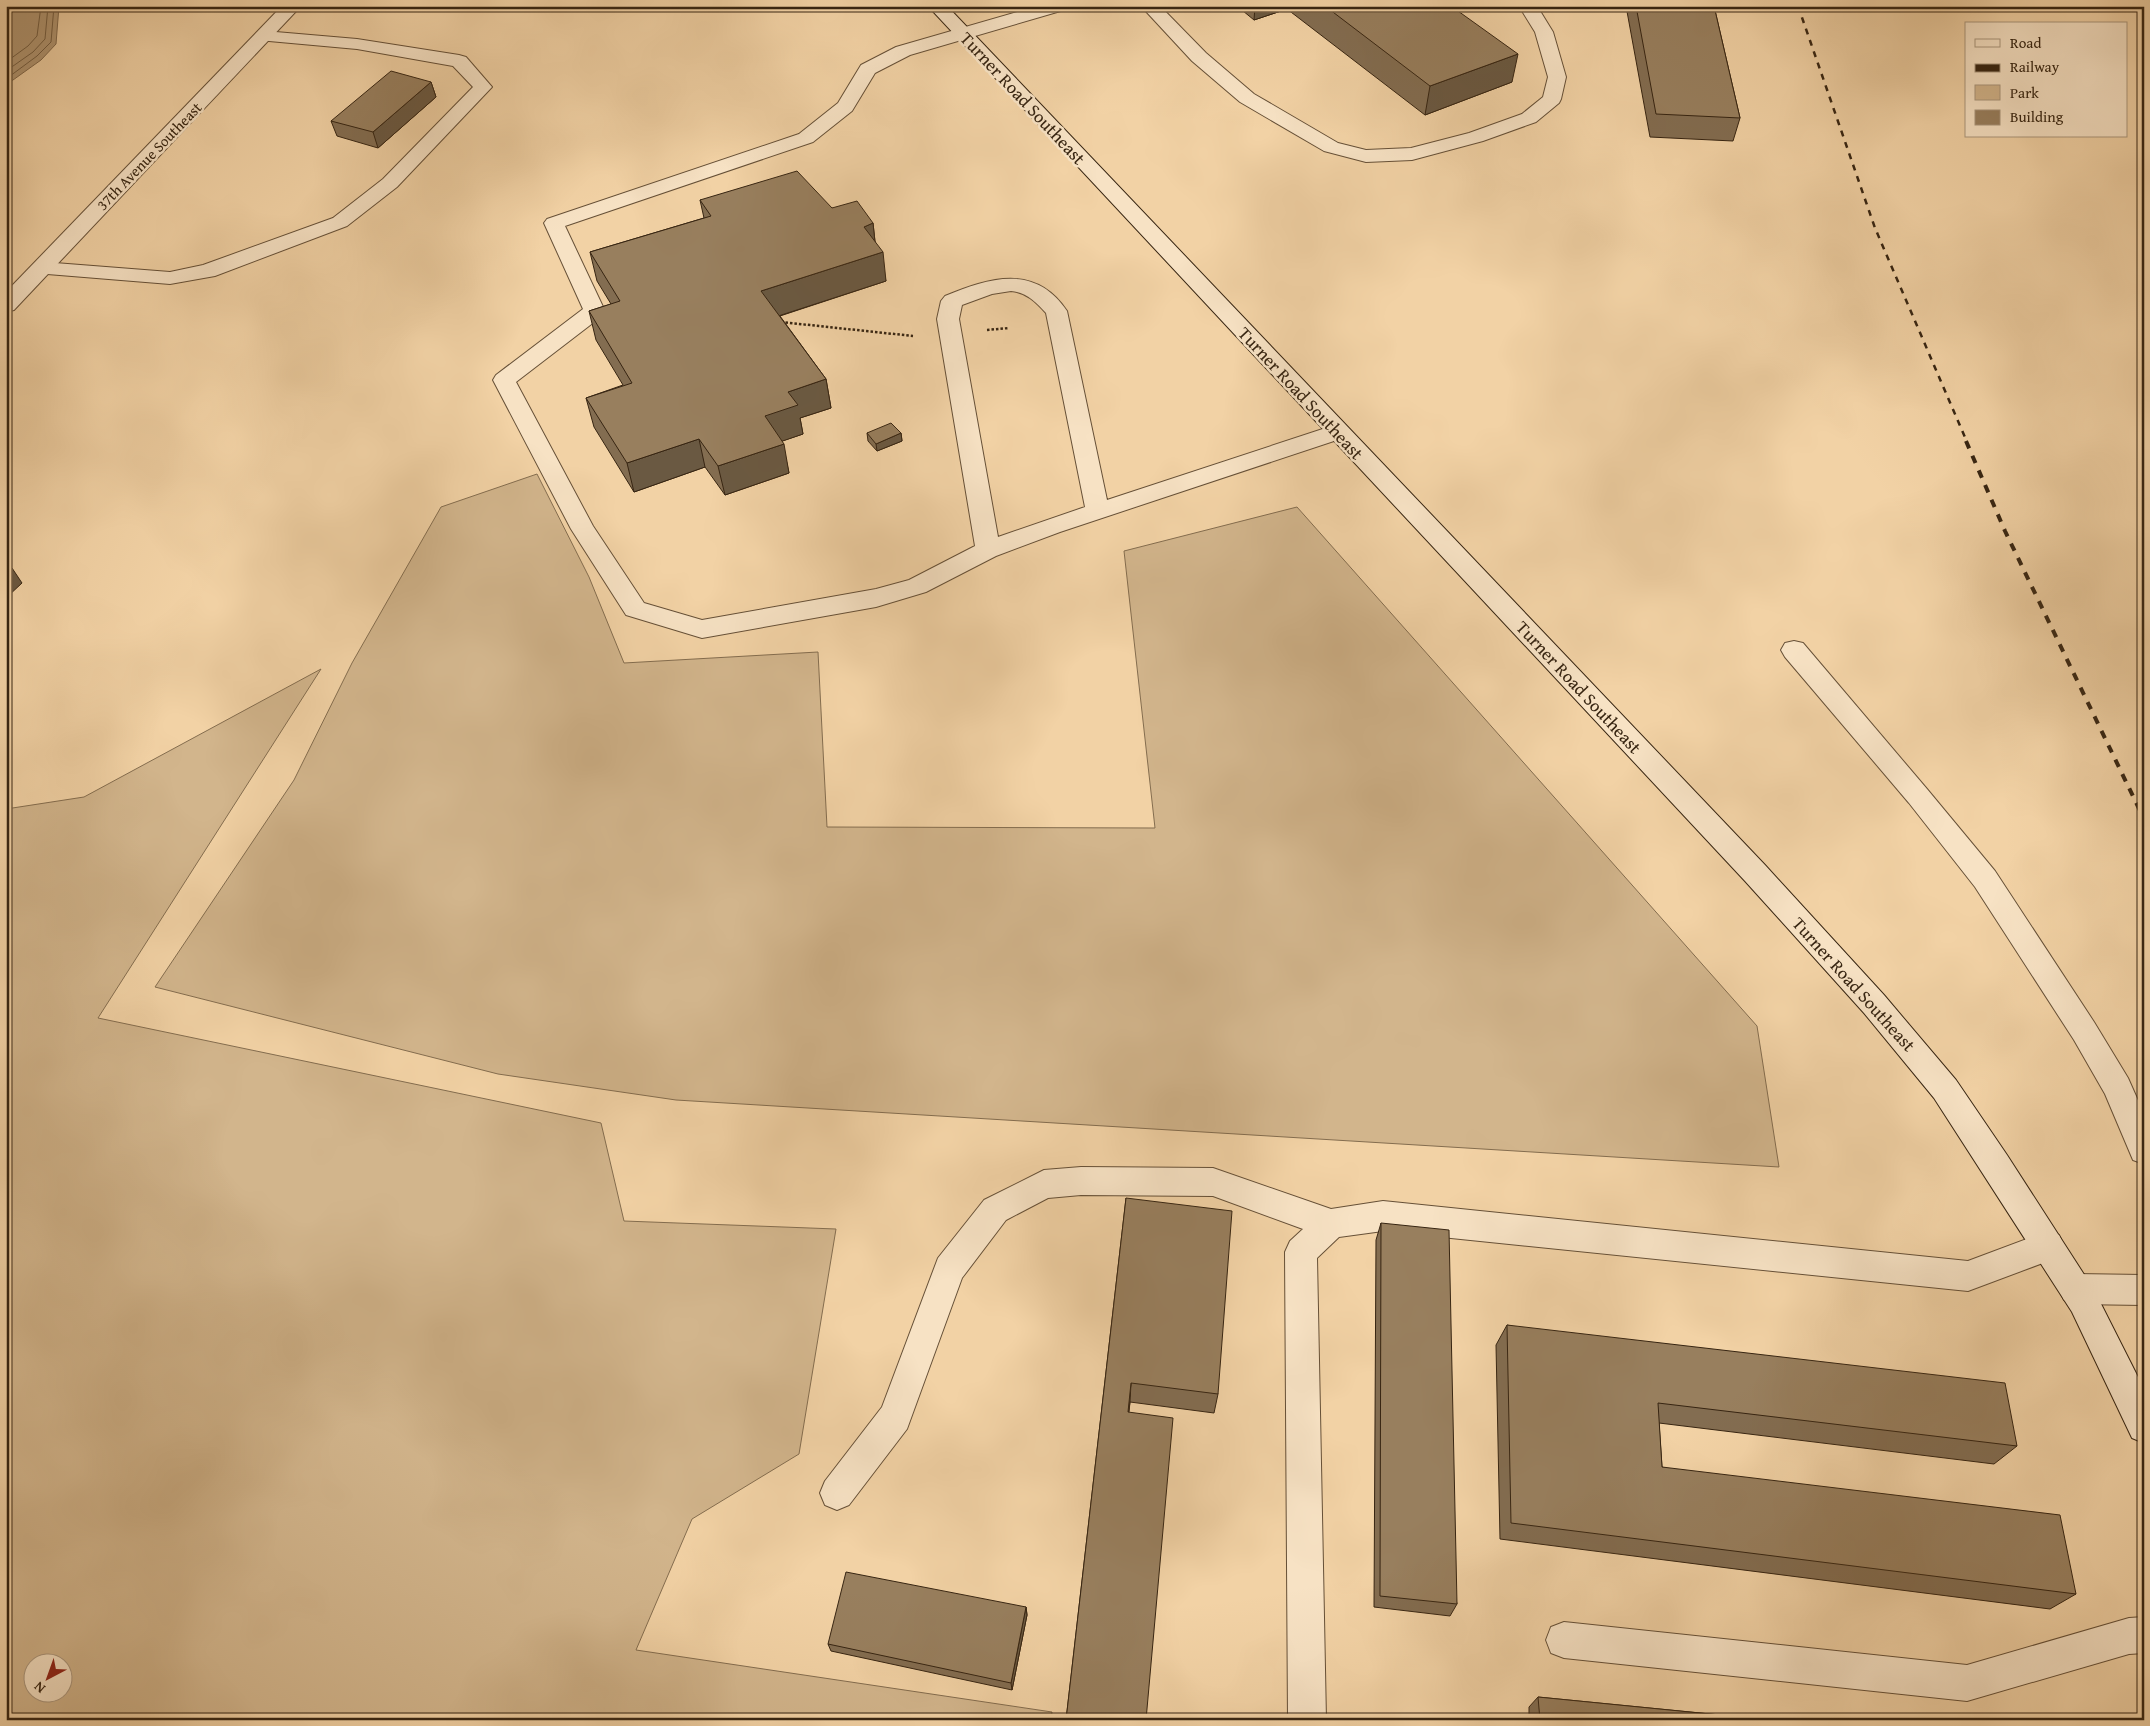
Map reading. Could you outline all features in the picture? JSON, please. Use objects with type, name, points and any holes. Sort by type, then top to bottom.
[{"type":"main road","name":"37th Avenue Southeast","points":[[6,305],[292,6]]},
{"type":"main road","name":"Turner Road Southeast","points":[[937,6],[1748,866],[1874,1004],[1945,1089],[2048,1246],[2083,1301],[2144,1426]]},
{"type":"main road","points":[[1058,6],[903,51],[868,69],[845,107],[806,138],[554,223],[594,311],[504,380],[583,529],[635,609],[702,628],[876,598],[917,586],[988,550],[1097,510],[1338,432]]},
{"type":"main road","points":[[1150,6],[1199,57],[1247,98],[1332,147],[1366,156],[1412,154],[1476,137],[1529,118],[1552,99],[1557,77],[1544,32],[1528,6]]},
{"type":"main road","points":[[42,268],[170,278],[208,271],[340,222],[390,183],[483,87],[460,62],[357,44],[264,36]]},
{"type":"main road","points":[[988,550],[948,319],[952,301],[983,289],[1020,284],[1044,298],[1056,311],[1097,510]]},
{"type":"main road","points":[[1794,650],[1918,796],[1985,879],[2084,1031],[2117,1087],[2144,1150]]},
{"type":"main road","points":[[837,1493],[895,1417],[949,1269],[995,1210],[1044,1184],[1081,1181],[1213,1182],[1331,1224],[1383,1216],[1968,1276],[2048,1246]]},
{"type":"main road","points":[[1307,1720],[1301,1252],[1331,1224]]},
{"type":"main road","points":[[2075,1289],[2144,1290]]},
{"type":"main road","points":[[1564,1640],[1967,1683],[2129,1636],[2144,1635]]},
{"type":"path","points":[[775,321],[906,336],[1009,328]]},
{"type":"green space","points":[[537,474],[589,577],[624,663],[818,652],[827,827],[1155,828],[1124,551],[1297,507],[1757,1026],[1779,1167],[676,1100],[498,1074],[155,987],[294,780],[352,663],[441,507]]},
{"type":"green space","points":[[321,669],[98,1018],[601,1123],[624,1221],[836,1229],[799,1454],[692,1519],[636,1650],[1052,1712],[1051,1720],[6,1720],[6,809],[84,797]]},
{"type":"water","points":[[6,6],[59,6],[56,44],[41,60],[6,85]]},
{"type":"building","points":[[1325,6],[1451,6],[1518,54],[1430,86]]},
{"type":"building","points":[[1636,6],[1714,6],[1740,118],[1656,114]]},
{"type":"building","points":[[391,71],[431,82],[373,132],[331,121]]},
{"type":"building","points":[[797,171],[832,208],[857,201],[873,223],[864,227],[883,252],[761,291],[826,379],[788,392],[798,405],[765,416],[784,444],[718,466],[699,439],[627,463],[586,398],[632,383],[589,311],[620,301],[590,252],[711,216],[700,200]]},
{"type":"building","points":[[891,423],[901,433],[876,444],[867,433]]},
{"type":"building","points":[[6,566],[12,568],[6,573]]},
{"type":"building","points":[[1126,1198],[1232,1211],[1218,1394],[1131,1383],[1128,1412],[1173,1418],[1146,1720],[1066,1720]]},
{"type":"building","points":[[1381,1223],[1449,1230],[1457,1604],[1380,1596]]},
{"type":"building","points":[[1507,1325],[2005,1383],[2017,1446],[1658,1403],[1662,1467],[2060,1515],[2076,1594],[1511,1523]]},
{"type":"building","points":[[846,1572],[1026,1607],[1011,1683],[828,1644]]},
{"type":"building","points":[[1538,1697],[1771,1720],[1540,1720]]},
{"type":"railway","points":[[1798,6],[1875,228],[1967,442]]},
{"type":"railway","points":[[1966,441],[2005,531],[2144,819]]}]
